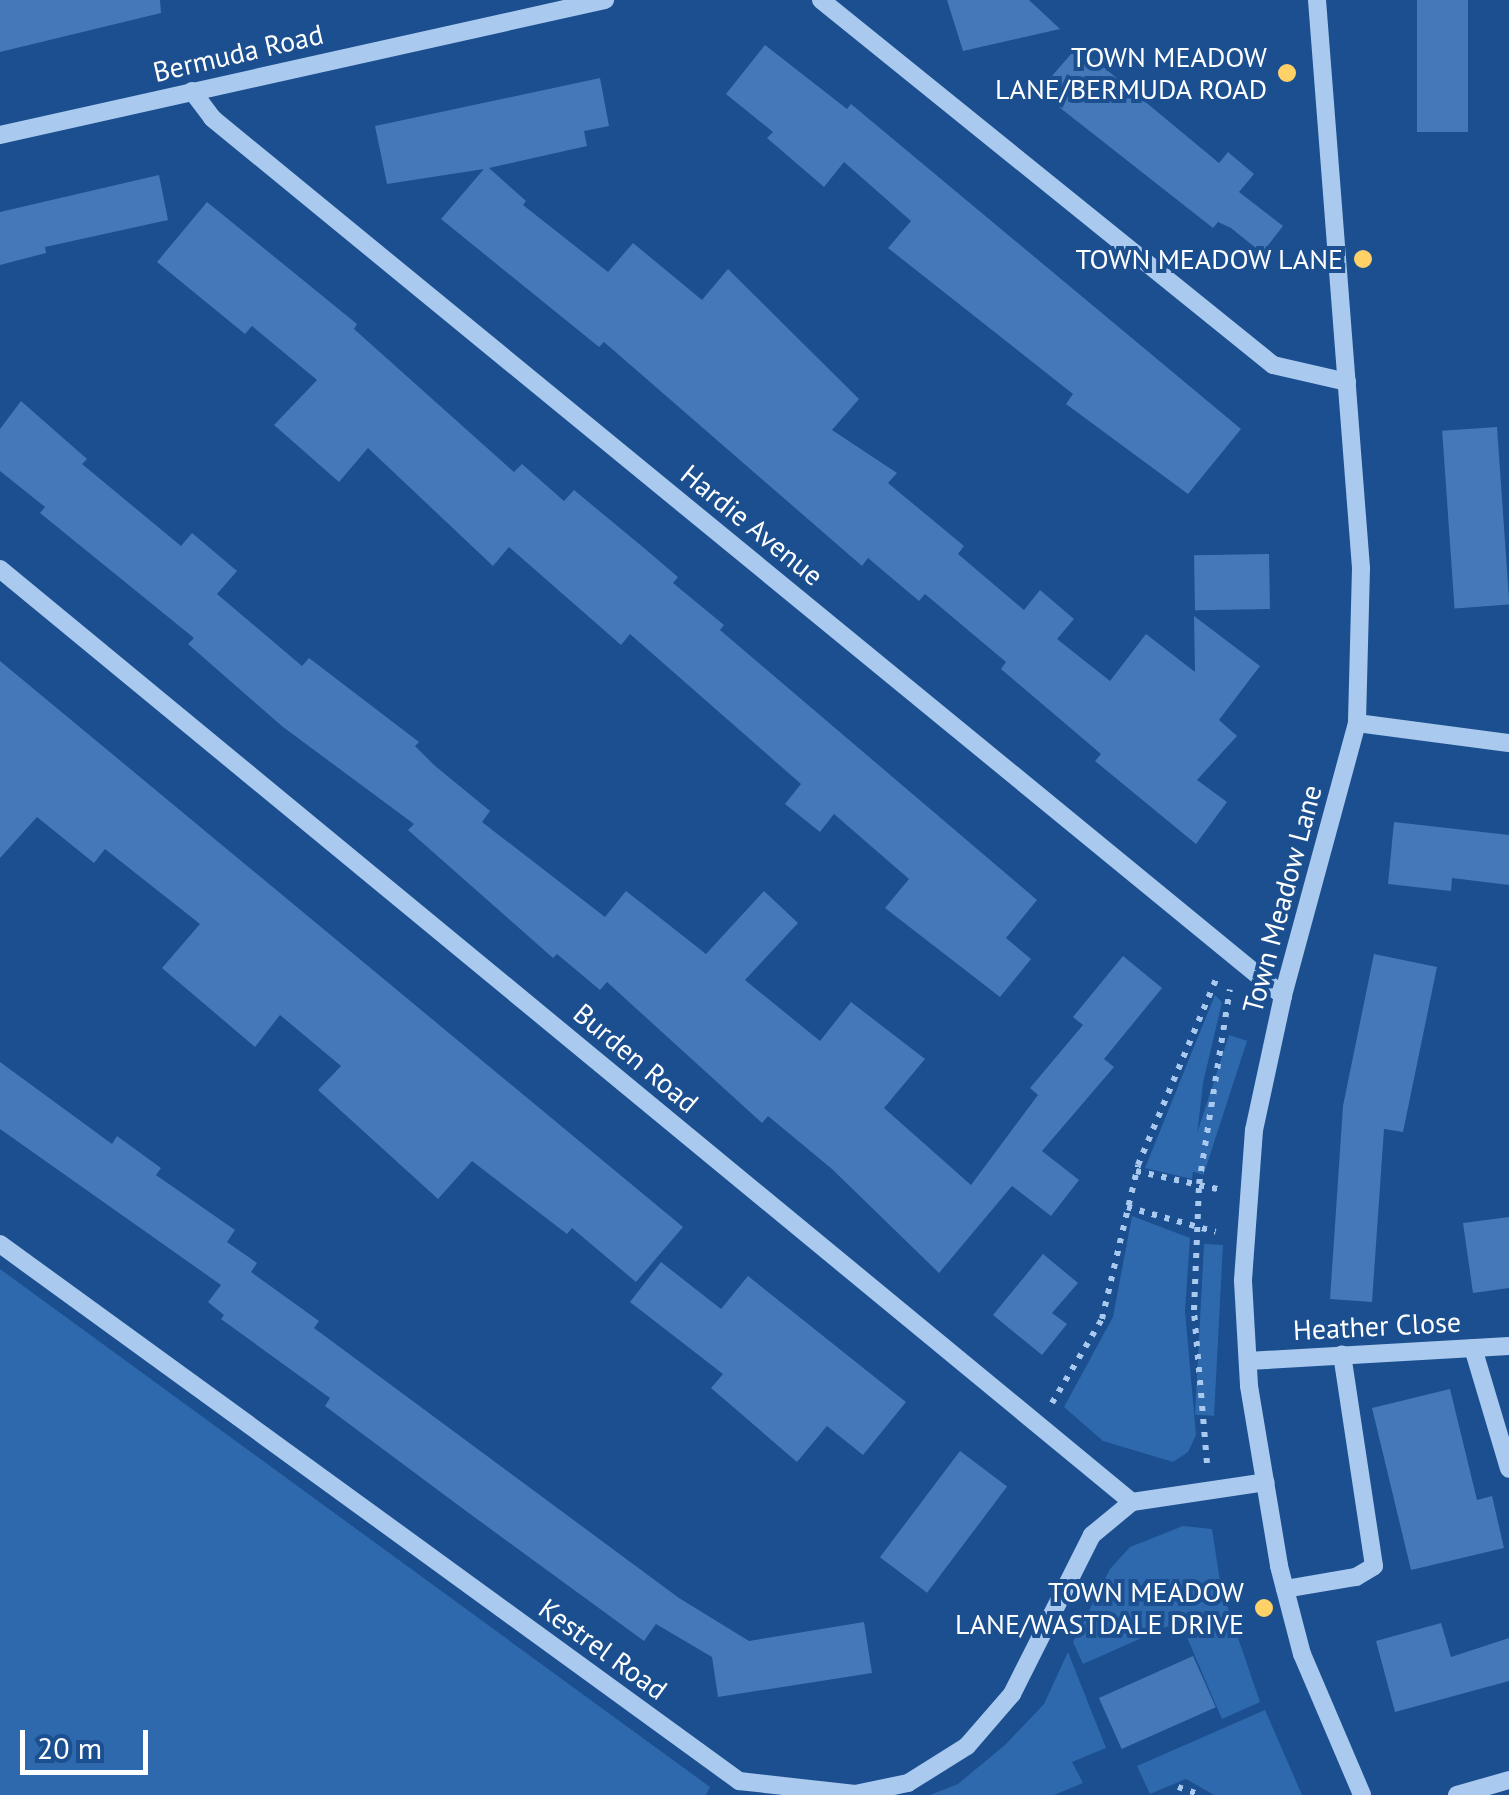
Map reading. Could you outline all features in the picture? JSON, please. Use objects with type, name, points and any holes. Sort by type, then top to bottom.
[{"type":"street","name":"Bermuda Road","points":[[0,135],[605,0]]},
{"type":"street","points":[[821,0],[1273,365],[1348,382]]},
{"type":"street","name":"Town Meadow Lane","points":[[1317,0],[1361,568],[1357,723],[1283,996],[1254,1130],[1247,1235],[1248,1361],[1284,1589],[1302,1654],[1362,1795]]},
{"type":"street","name":"Hardie Avenue","points":[[192,91],[212,118],[1283,996]]},
{"type":"street","name":"Burden Road","points":[[0,569],[1132,1502]]},
{"type":"street","points":[[1357,723],[1509,743]]},
{"type":"street","name":"Kestrel Road","points":[[0,1244],[739,1781],[856,1794],[908,1783],[966,1746],[1012,1694],[1092,1535],[1132,1502]]},
{"type":"street","name":"Heather Close","points":[[1248,1361],[1509,1346]]},
{"type":"street","points":[[1474,1348],[1509,1469]]},
{"type":"street","points":[[1284,1589],[1356,1577],[1374,1566],[1342,1354]]},
{"type":"street","points":[[1132,1502],[1266,1482]]},
{"type":"street","points":[[1458,1795],[1509,1780]]},
{"type":"path","points":[[1037,1424],[1078,1368],[1102,1318],[1136,1172],[1233,955]]},
{"type":"path","points":[[1210,1492],[1194,1310],[1199,1188],[1233,955]]},
{"type":"path","points":[[1136,1172],[1199,1188],[1250,1193]]},
{"type":"path","points":[[1126,1207],[1198,1231],[1247,1235]]},
{"type":"path","points":[[1178,1787],[1201,1795]]},
{"type":"shaded area","points":[[1215,995],[1222,1002],[1203,1083],[1192,1179],[1145,1168]]},
{"type":"shaded area","points":[[1229,1035],[1247,1041],[1203,1175],[1185,1169]]},
{"type":"shaded area","points":[[1132,1216],[1190,1238],[1185,1311],[1196,1435],[1188,1452],[1173,1462],[1103,1441],[1064,1407],[1113,1317]]},
{"type":"shaded area","points":[[1204,1244],[1223,1245],[1214,1416],[1195,1415]]},
{"type":"shaded area","points":[[0,1269],[710,1787],[706,1795],[0,1795]]},
{"type":"shaded area","points":[[1183,1526],[1212,1529],[1221,1588],[1260,1702],[1222,1719],[1180,1621],[1083,1664],[1073,1642],[1110,1569],[1130,1547]]},
{"type":"shaded area","points":[[1068,1652],[1106,1748],[1072,1762],[1083,1783],[1054,1795],[930,1795],[958,1784],[1005,1745],[1044,1704]]},
{"type":"shaded area","points":[[1265,1710],[1302,1795],[1214,1795],[1186,1779],[1150,1794],[1137,1766]]},
{"type":"building","points":[[0,0],[160,0],[161,13],[0,52]]},
{"type":"building","points":[[947,0],[1029,0],[1060,29],[963,51]]},
{"type":"building","points":[[1417,0],[1468,0],[1468,132],[1417,132]]},
{"type":"building","points":[[765,45],[847,109],[851,104],[1241,429],[1188,494],[1066,404],[1073,394],[888,248],[911,221],[844,162],[824,187],[767,138],[773,132],[726,94]]},
{"type":"building","points":[[1078,46],[1219,163],[1228,152],[1254,174],[1239,192],[1283,226],[1262,253],[1231,228],[1218,222],[1213,228],[1059,107],[1064,101],[1045,84]]},
{"type":"building","points":[[600,78],[609,126],[584,131],[587,146],[489,168],[526,201],[523,205],[608,272],[633,243],[702,300],[728,269],[859,399],[832,430],[897,473],[888,483],[964,546],[958,554],[1024,610],[1040,590],[1074,619],[1057,639],[1110,681],[1146,634],[1195,672],[1194,616],[1260,666],[1219,720],[1237,736],[1197,780],[1227,802],[1196,844],[1095,761],[1101,754],[1001,669],[1006,662],[925,594],[919,601],[868,558],[862,566],[604,342],[599,347],[441,219],[484,169],[387,184],[375,126]]},
{"type":"building","points":[[159,175],[168,220],[45,247],[46,253],[0,265],[0,212]]},
{"type":"building","points":[[207,202],[357,324],[354,329],[514,472],[522,464],[564,501],[574,490],[644,548],[678,577],[673,583],[724,625],[720,630],[1037,900],[1006,938],[1031,959],[1000,997],[885,908],[909,879],[834,814],[820,832],[785,804],[801,784],[630,634],[621,645],[509,547],[493,566],[368,448],[339,482],[274,425],[317,380],[252,326],[245,334],[157,262]]},
{"type":"building","points":[[21,401],[87,459],[82,464],[181,546],[192,533],[237,571],[217,594],[302,666],[309,658],[419,742],[415,746],[434,765],[490,811],[482,822],[605,917],[626,891],[706,954],[764,891],[798,923],[745,980],[820,1041],[851,1002],[925,1059],[884,1108],[971,1185],[1038,1095],[1030,1088],[1083,1025],[1073,1017],[1123,956],[1162,988],[1104,1059],[1114,1067],[1042,1151],[1079,1180],[1051,1216],[1012,1186],[939,1273],[832,1169],[768,1116],[762,1123],[607,982],[600,990],[557,954],[553,958],[408,830],[414,824],[283,727],[188,644],[194,638],[40,513],[45,507],[0,471],[0,429]]},
{"type":"building","points":[[1497,427],[1509,605],[1455,608],[1442,431]]},
{"type":"building","points":[[1269,554],[1270,609],[1195,610],[1194,555]]},
{"type":"building","points":[[0,661],[683,1227],[636,1282],[572,1228],[567,1234],[472,1161],[438,1199],[318,1090],[341,1066],[280,1015],[255,1047],[162,968],[200,924],[105,849],[94,863],[37,817],[0,858]]},
{"type":"building","points":[[1394,822],[1509,835],[1509,885],[1452,878],[1451,891],[1388,884]]},
{"type":"building","points":[[1374,954],[1437,967],[1403,1132],[1384,1129],[1372,1302],[1330,1299],[1343,1106]]},
{"type":"building","points":[[0,1062],[112,1144],[117,1136],[161,1168],[156,1175],[235,1230],[227,1242],[257,1263],[251,1272],[319,1321],[314,1328],[679,1598],[749,1641],[864,1622],[872,1673],[718,1697],[712,1657],[656,1624],[644,1641],[466,1511],[325,1406],[330,1398],[221,1319],[224,1315],[208,1302],[221,1285],[0,1129]]},
{"type":"building","points":[[1509,1217],[1509,1288],[1473,1293],[1463,1223]]},
{"type":"building","points":[[1043,1254],[1078,1283],[1052,1313],[1067,1324],[1042,1355],[993,1315]]},
{"type":"building","points":[[661,1262],[721,1309],[748,1276],[906,1402],[863,1455],[827,1426],[797,1462],[711,1388],[723,1374],[630,1302]]},
{"type":"building","points":[[1450,1389],[1477,1500],[1492,1496],[1504,1548],[1411,1570],[1372,1408]]},
{"type":"building","points":[[960,1451],[1007,1487],[927,1593],[880,1557]]},
{"type":"building","points":[[1441,1623],[1451,1657],[1509,1638],[1509,1681],[1395,1712],[1376,1641]]},
{"type":"building","points":[[1193,1656],[1216,1707],[1122,1749],[1099,1698]]},
{"type":"place","name":"TOWN MEADOW LANE/BERMUDA ROAD","points":[[1287,73]]},
{"type":"place","name":"TOWN MEADOW LANE","points":[[1363,259]]},
{"type":"place","name":"TOWN MEADOW LANE/WASTDALE DRIVE","points":[[1264,1608]]}]
